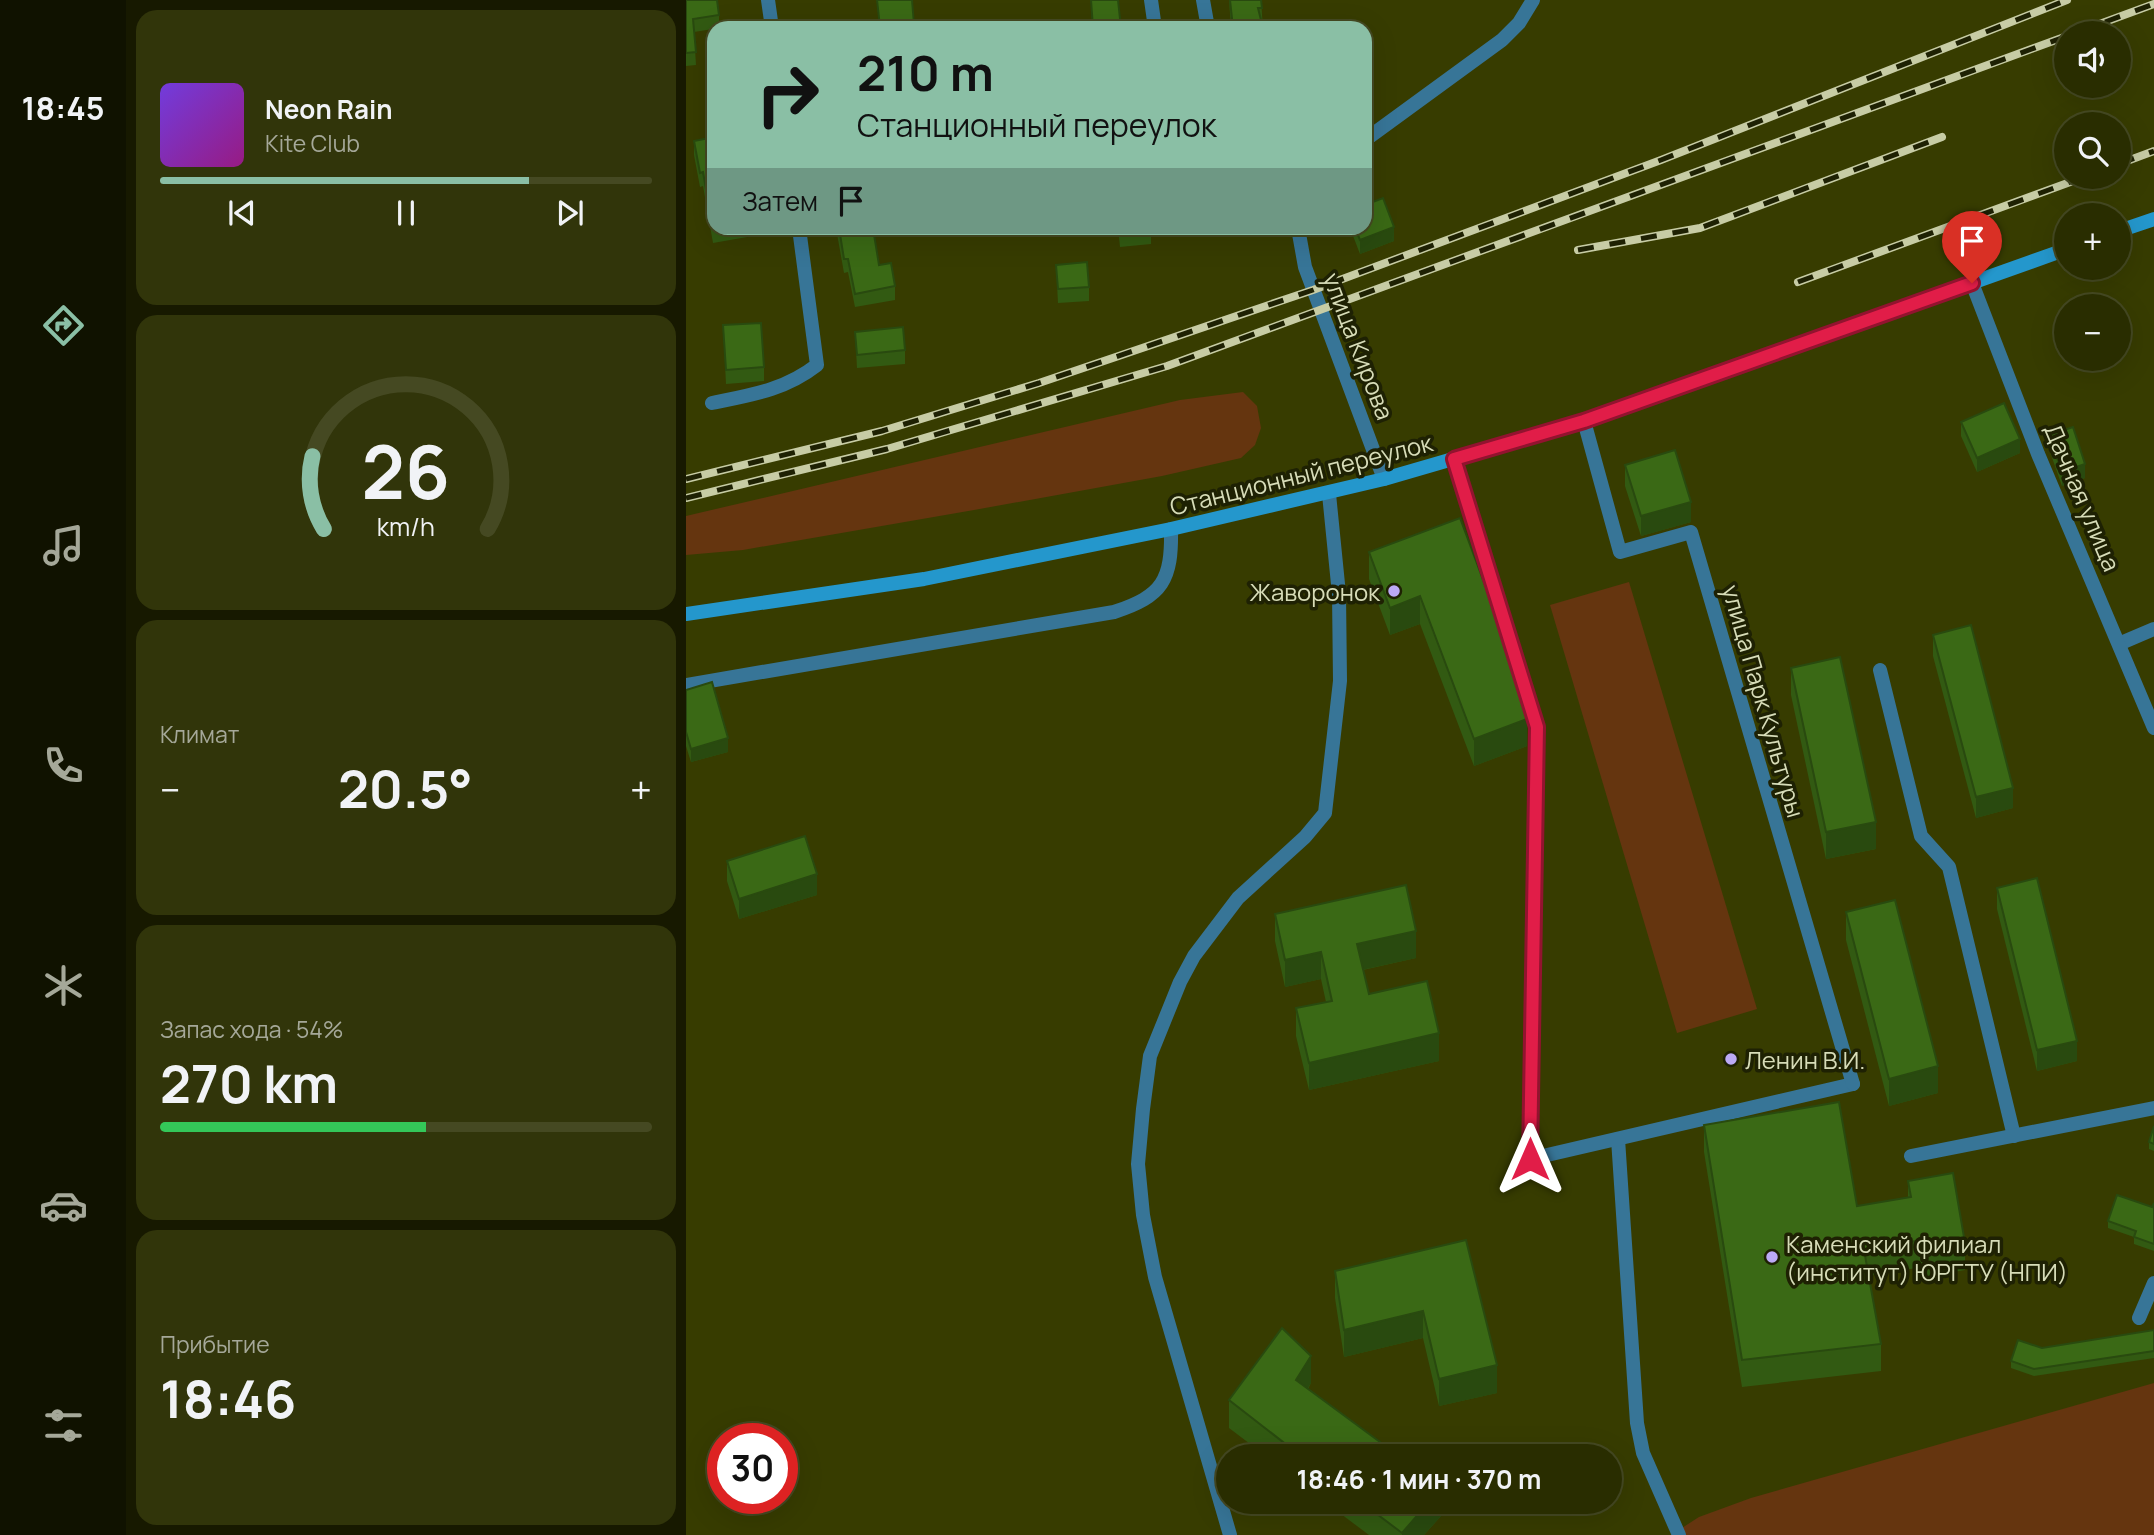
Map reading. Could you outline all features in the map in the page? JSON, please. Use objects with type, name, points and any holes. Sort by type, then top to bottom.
[{"type":"main road","points":[[2131,227],[2154,219]]},
{"type":"main road","name":"Станционный переулок","points":[[686,614],[924,579],[1329,494],[1584,421],[2054,254]]},
{"type":"street","points":[[768,0],[771,21]]},
{"type":"street","points":[[1151,0],[1154,21]]},
{"type":"street","points":[[1203,0],[1207,21]]},
{"type":"street","points":[[1372,135],[1502,40],[1519,23],[1533,0]]},
{"type":"street","points":[[712,403],[772,391],[802,377],[817,365],[800,235]]},
{"type":"street","name":"улица Кирова","points":[[1299,235],[1305,268],[1384,479]]},
{"type":"street","name":"Дачная улица","points":[[1972,283],[2038,454],[2121,643],[2154,728]]},
{"type":"street","name":"улица Парк Культуры","points":[[1584,421],[1620,552],[1691,532],[1853,1084],[1618,1139]]},
{"type":"street","points":[[1454,459],[1537,727],[1530,1159],[1618,1139],[1637,1423],[1643,1453],[1679,1535]]},
{"type":"street","points":[[1230,1535],[1156,1277],[1143,1214],[1139,1164],[1143,1109],[1150,1056],[1180,982],[1195,956],[1238,898],[1305,837],[1325,813],[1339,681],[1339,594],[1329,494]]},
{"type":"street","points":[[686,685],[1114,612],[1149,598],[1160,588],[1172,561],[1171,529]]},
{"type":"street","points":[[2121,643],[2154,629]]},
{"type":"street","points":[[1880,670],[1921,835],[1949,867],[2014,1136]]},
{"type":"street","points":[[1911,1156],[2154,1108]]},
{"type":"street","points":[[2139,1318],[2154,1283]]},
{"type":"shaded area","points":[[1243,392],[1257,406],[1261,428],[1255,445],[1241,458],[1162,476],[974,510],[743,550],[686,555],[686,516],[1180,400]]},
{"type":"shaded area","points":[[1629,582],[1757,1009],[1677,1033],[1550,605]]},
{"type":"shaded area","points":[[2154,1383],[2154,1535],[1671,1535],[1699,1517],[1751,1498]]},
{"type":"building","points":[[686,0],[717,0],[719,15],[693,19],[696,52],[686,53]]},
{"type":"building","points":[[877,0],[912,0],[914,21],[879,21]]},
{"type":"building","points":[[1091,0],[1118,0],[1120,21],[1092,21]]},
{"type":"building","points":[[1230,0],[1261,0],[1262,8],[1258,8],[1261,21],[1232,21]]},
{"type":"building","points":[[707,138],[707,195],[703,172],[700,173],[694,141]]},
{"type":"building","points":[[1383,198],[1394,227],[1360,240],[1358,235],[1372,235],[1372,202]]},
{"type":"building","points":[[840,235],[874,235],[879,265],[891,263],[895,286],[855,294],[848,259],[844,259]]},
{"type":"building","points":[[1087,262],[1089,287],[1058,289],[1056,265]]},
{"type":"building","points":[[761,323],[764,367],[726,370],[723,325]]},
{"type":"building","points":[[903,327],[905,350],[857,355],[855,332]]},
{"type":"building","points":[[2004,403],[2020,439],[1977,458],[1961,422]]},
{"type":"building","points":[[2073,427],[2085,464],[2062,472],[2049,435]]},
{"type":"building","points":[[1675,450],[1691,502],[1641,516],[1625,465]]},
{"type":"building","points":[[1460,518],[1527,701],[1527,719],[1474,739],[1420,596],[1390,608],[1369,552]]},
{"type":"building","points":[[1971,625],[2013,788],[1976,797],[1933,635]]},
{"type":"building","points":[[1840,657],[1876,822],[1826,832],[1791,668]]},
{"type":"building","points":[[712,682],[728,738],[691,749],[686,732],[686,690]]},
{"type":"building","points":[[805,836],[817,874],[739,899],[727,861]]},
{"type":"building","points":[[2037,878],[2077,1041],[2037,1050],[1997,888]]},
{"type":"building","points":[[1406,885],[1416,931],[1357,944],[1369,994],[1427,981],[1439,1033],[1309,1063],[1296,1008],[1332,1001],[1321,952],[1285,960],[1275,914]]},
{"type":"building","points":[[1895,900],[1938,1066],[1889,1079],[1846,912]]},
{"type":"building","points":[[1839,1102],[1857,1206],[1911,1197],[1908,1181],[1953,1173],[1965,1243],[1924,1250],[1922,1240],[1864,1250],[1881,1344],[1742,1360],[1704,1125]]},
{"type":"building","points":[[2154,1126],[2154,1144],[2149,1142]]},
{"type":"building","points":[[2117,1195],[2152,1207],[2154,1203],[2154,1244],[2134,1237],[2136,1231],[2108,1221]]},
{"type":"building","points":[[1466,1240],[1497,1365],[1439,1379],[1423,1311],[1344,1330],[1335,1271]]},
{"type":"building","points":[[1282,1328],[1311,1356],[1296,1380],[1383,1444],[1286,1444],[1229,1400]]},
{"type":"building","points":[[2154,1330],[2154,1351],[2034,1369],[2011,1361],[2018,1340],[2042,1348]]},
{"type":"building","points":[[1377,1514],[1419,1514],[1402,1533]]},
{"type":"railway","points":[[686,479],[882,431],[1039,383],[1313,290],[1661,160],[2067,0]]},
{"type":"railway","points":[[2108,21],[2154,4]]},
{"type":"railway","points":[[686,498],[887,449],[1167,366],[2054,41]]},
{"type":"railway","points":[[1578,250],[1700,228],[1942,137]]},
{"type":"railway","points":[[2131,160],[2154,151]]},
{"type":"railway","points":[[1798,282],[2054,188]]},
{"type":"place","name":"Жаворонок","points":[[1394,591]]},
{"type":"place","name":"Ленин В.И.","points":[[1731,1059]]},
{"type":"place","name":"Каменский филиал (институт) ЮРГТУ (НПИ)","points":[[1772,1257]]},
{"type":"route","points":[[1530,1159],[1537,727],[1454,459],[1584,421],[1972,283]]}]
